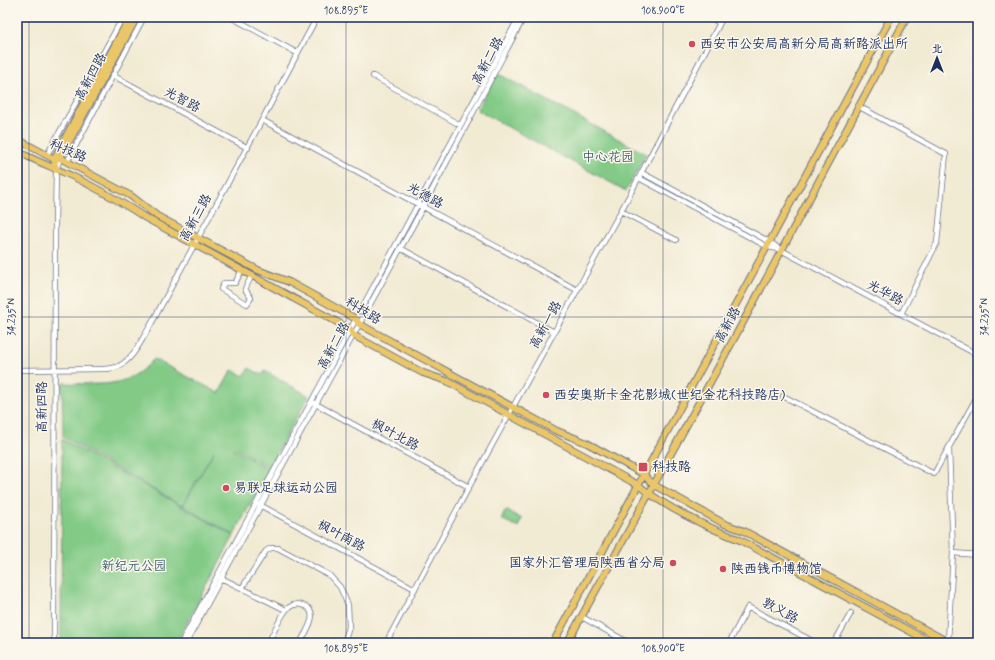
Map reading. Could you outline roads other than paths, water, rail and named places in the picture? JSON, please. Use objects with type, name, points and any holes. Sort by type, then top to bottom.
[{"type":"main road","name":"高新四路","points":[[56,170],[57,158],[130,17]]},
{"type":"main road","name":"高新四路","points":[[57,158],[110,74],[137,17]]},
{"type":"main road","name":"高新路","points":[[553,643],[891,17]]},
{"type":"main road","name":"高新路","points":[[568,643],[907,17]]},
{"type":"main road","name":"科技路","points":[[17,139],[47,155],[67,162],[131,196],[157,216],[242,270],[350,328],[353,335],[423,373],[446,381],[509,414],[638,485],[649,494],[715,530],[740,540],[932,643]]},
{"type":"main road","name":"科技路","points":[[17,151],[33,160],[73,177],[129,207],[144,217],[258,270],[289,282],[557,431],[587,443],[643,474],[654,485],[725,524],[744,531],[949,643]]},
{"type":"street","points":[[47,155],[123,17]]},
{"type":"street","points":[[67,162],[110,74],[144,17]]},
{"type":"street","points":[[231,17],[297,53]]},
{"type":"street","name":"高新三路","points":[[17,370],[104,369],[117,367],[137,348],[248,148],[317,17]]},
{"type":"street","name":"高新二路","points":[[313,403],[350,328],[358,321],[400,248],[460,125],[519,17]]},
{"type":"street","name":"高新二路","points":[[181,643],[313,403],[353,335],[358,321],[524,17]]},
{"type":"street","points":[[709,17],[720,23]]},
{"type":"street","name":"高新一路","points":[[386,643],[469,487],[621,211],[723,17]]},
{"type":"street","name":"光智路","points":[[110,74],[248,148]]},
{"type":"street","points":[[373,76],[460,125]]},
{"type":"street","points":[[858,106],[946,154],[937,243],[901,314]]},
{"type":"street","name":"光德路","points":[[262,120],[577,290]]},
{"type":"street","name":"高新四路","points":[[54,643],[53,370],[56,170]]},
{"type":"street","name":"光华路","points":[[640,175],[978,355]]},
{"type":"street","points":[[621,211],[676,240]]},
{"type":"street","points":[[400,248],[554,332]]},
{"type":"street","points":[[242,270],[235,283],[224,283],[221,289],[248,304],[251,298],[245,289],[252,275]]},
{"type":"street","points":[[783,396],[934,474],[978,395]]},
{"type":"street","name":"枫叶北路","points":[[313,403],[469,487]]},
{"type":"street","points":[[949,447],[953,553],[949,643]]},
{"type":"street","name":"高新二路","points":[[186,643],[258,504]]},
{"type":"street","name":"枫叶南路","points":[[258,504],[415,589]]},
{"type":"street","points":[[242,588],[266,551],[271,548],[278,548],[329,575],[340,587],[348,605],[349,627],[344,643]]},
{"type":"street","points":[[953,553],[978,555]]},
{"type":"street","points":[[221,578],[286,610]]},
{"type":"street","points":[[268,643],[286,610],[292,605],[300,604],[307,606],[311,612],[311,623],[300,643]]},
{"type":"street","name":"敦义路","points":[[729,643],[748,607],[816,643]]},
{"type":"street","points":[[834,643],[851,614]]},
{"type":"street","points":[[582,617],[629,643]]},
{"type":"place","name":"西安市公安局高新分局高新路派出所","points":[[692,44]]},
{"type":"place","name":"西安奥斯卡金花影城(世纪金花科技路店)","points":[[546,395]]},
{"type":"place","name":"科技路","points":[[643,467]]},
{"type":"place","name":"易联足球运动公园","points":[[226,488]]},
{"type":"place","name":"国家外汇管理局陕西省分局","points":[[673,563]]},
{"type":"place","name":"陕西钱币博物馆","points":[[723,569]]},
{"type":"park label","name":"中心花园","points":[[608,157]]},
{"type":"park label","name":"新纪元公园","points":[[134,566]]}]
